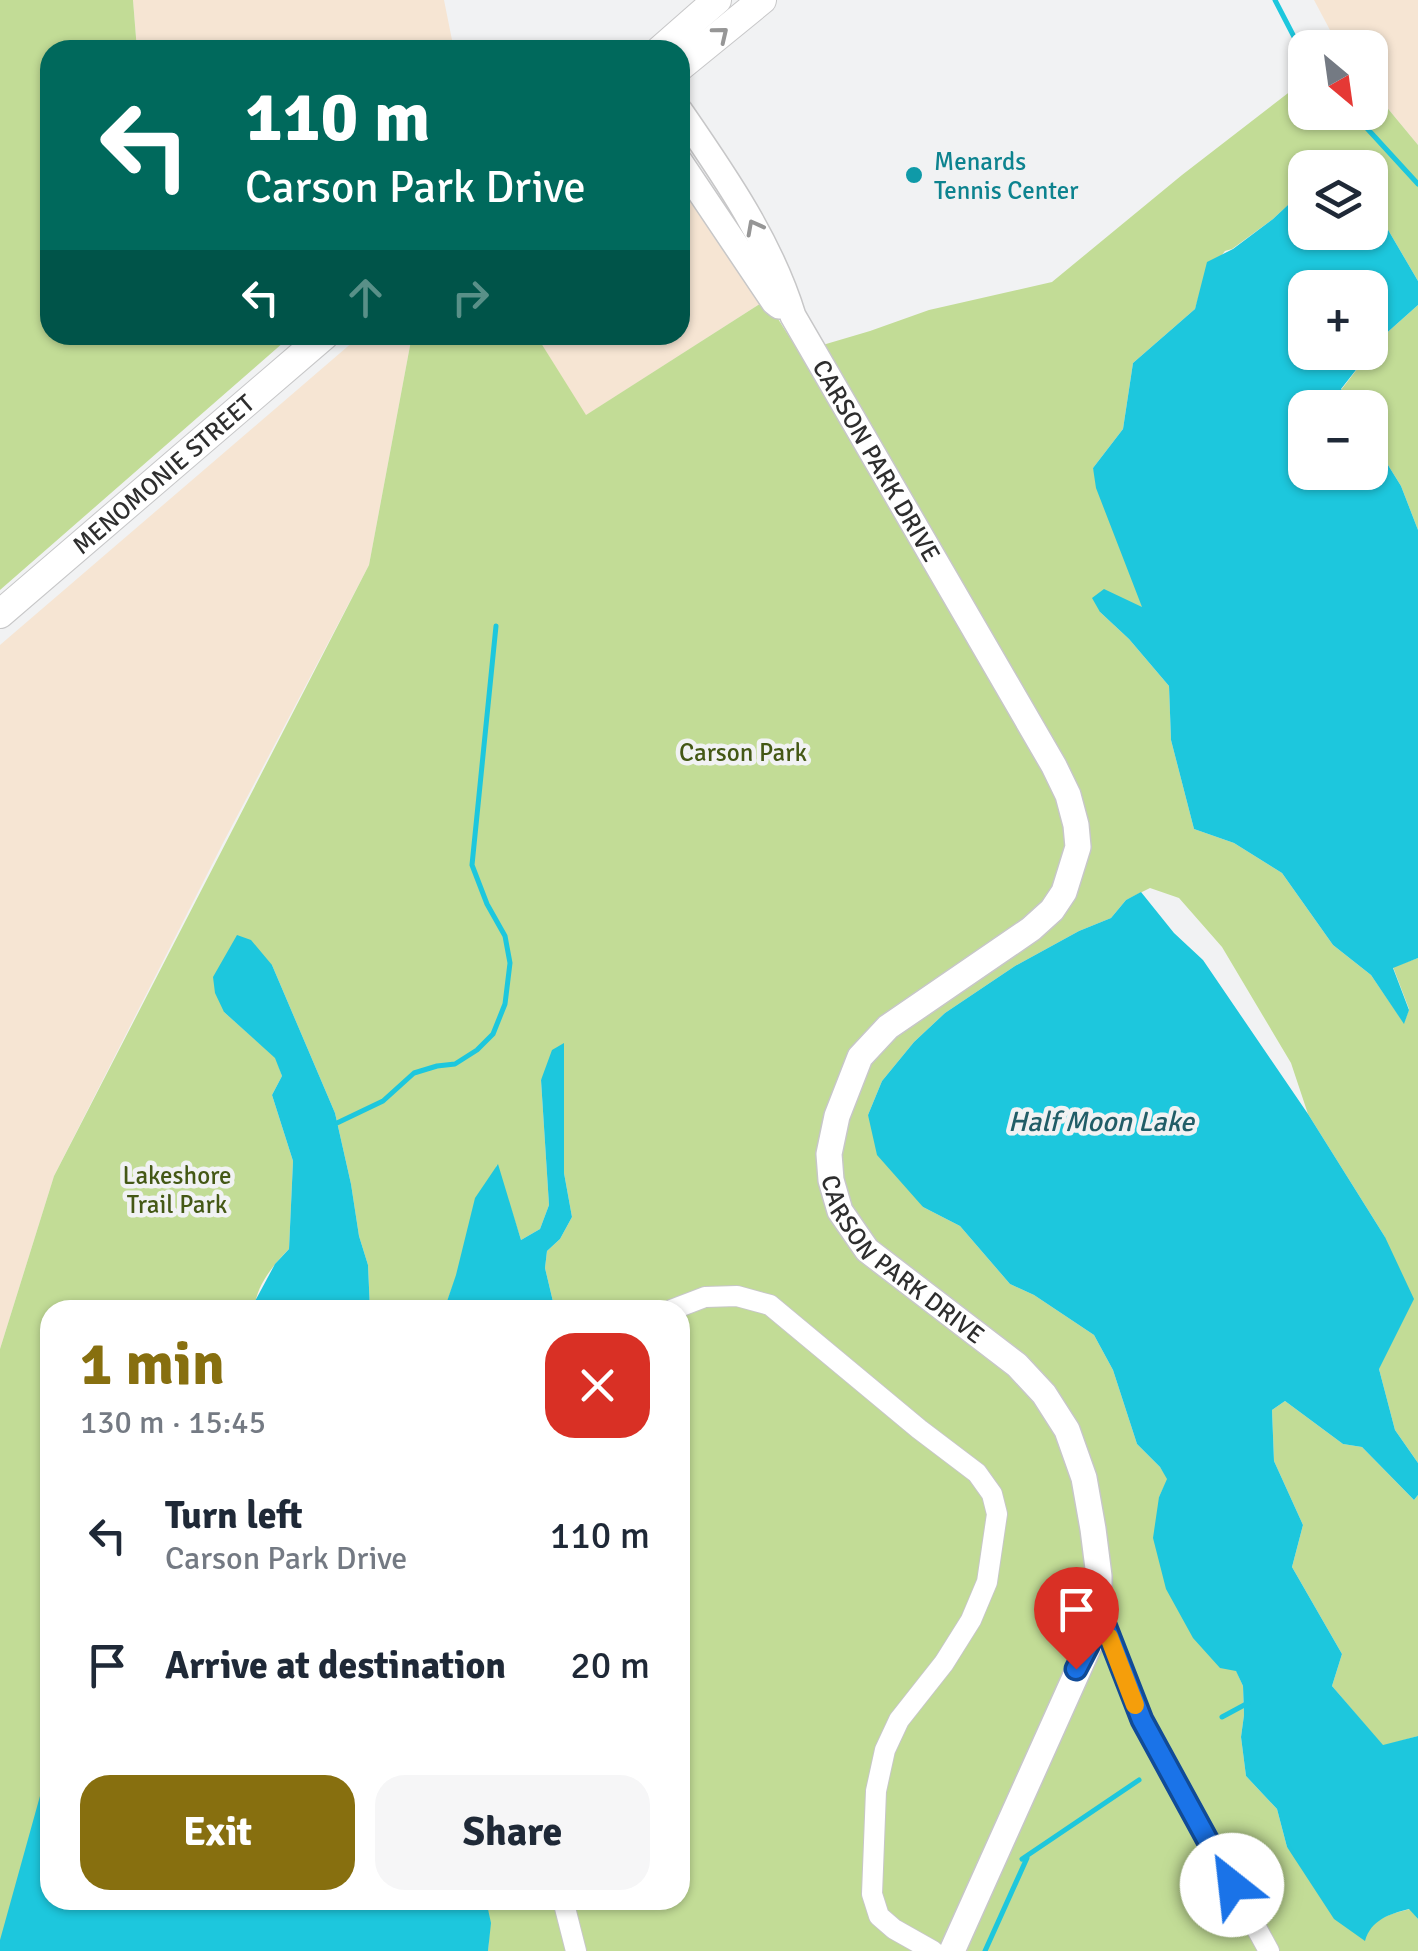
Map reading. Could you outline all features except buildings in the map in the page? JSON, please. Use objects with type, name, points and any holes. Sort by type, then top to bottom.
[{"type":"main road","points":[[671,40],[717,0]]},
{"type":"main road","points":[[690,59],[762,0]]},
{"type":"main road","name":"MENOMONIE STREET","points":[[0,614],[313,345]]},
{"type":"street","name":"CARSON PARK DRIVE","points":[[690,126],[750,219],[793,316],[1054,766],[1076,825],[1078,848],[1064,892],[1052,910],[1020,939],[888,1027],[860,1057],[837,1116],[829,1154],[840,1211],[866,1250],[1017,1365],[1044,1394],[1067,1430],[1084,1478],[1094,1529],[1100,1612],[952,1951]]},
{"type":"street","name":"CARSON PARK DRIVE","points":[[690,177],[774,302],[793,316]]},
{"type":"street","points":[[690,1302],[737,1296],[770,1305],[918,1429],[978,1473],[992,1494],[997,1514],[987,1582],[972,1620],[899,1720],[885,1750],[876,1790],[872,1894],[880,1916],[894,1930],[933,1951]]},
{"type":"street","points":[[1100,1612],[1142,1720],[1269,1951]]},
{"type":"street","points":[[566,1910],[576,1951]]},
{"type":"shaded area","points":[[133,0],[444,0],[452,40],[136,40]]},
{"type":"shaded area","points":[[1314,0],[1418,0],[1418,145],[1388,109],[1388,30],[1330,30]]},
{"type":"shaded area","points":[[690,191],[766,300],[585,416],[542,345],[690,345]]},
{"type":"shaded area","points":[[349,345],[410,345],[369,565],[54,1176],[0,1349],[0,645]]},
{"type":"green space","points":[[0,0],[133,0],[136,40],[40,40],[40,345],[281,345],[0,590]]},
{"type":"green space","name":"Carson Park","points":[[1288,93],[1288,130],[1388,130],[1388,109],[1418,145],[1418,281],[1388,230],[1388,150],[1288,150],[1288,205],[1225,251],[1205,276],[1195,309],[1133,363],[1123,429],[1093,468],[1143,608],[1100,612],[1169,686],[1171,740],[1194,829],[1234,843],[1282,873],[1333,945],[1371,975],[1404,1023],[1409,1009],[1393,967],[1418,958],[1418,1463],[1395,1430],[1379,1369],[1385,1237],[1308,1114],[1291,1063],[1222,947],[1179,898],[1150,888],[1126,900],[1111,918],[1015,966],[945,1013],[914,1042],[882,1081],[868,1115],[923,1207],[960,1226],[1010,1284],[1034,1295],[1094,1335],[1113,1370],[1137,1444],[1168,1479],[1159,1497],[1243,1686],[1241,1737],[1246,1776],[1277,1809],[1287,1847],[1364,1940],[1376,1922],[1410,1909],[1418,1919],[1418,1951],[488,1951],[488,1910],[690,1910],[690,1300],[553,1300],[545,1268],[547,1251],[560,1239],[572,1217],[564,1173],[564,1045],[541,1080],[549,1205],[540,1229],[521,1240],[497,1165],[448,1300],[370,1300],[368,1265],[335,1113],[272,965],[224,1012],[276,1058],[282,1076],[272,1095],[293,1161],[289,1249],[271,1269],[257,1300],[40,1300],[40,1818],[0,1944],[0,1349],[54,1176],[369,565],[410,345],[542,345],[586,415],[766,300],[799,352],[929,310],[1052,282]]},
{"type":"green space","points":[[1418,305],[1418,530],[1401,486],[1388,465],[1388,390],[1341,390],[1356,370],[1388,370],[1388,332]]},
{"type":"green space","points":[[1285,1401],[1343,1444],[1362,1447],[1414,1500],[1418,1495],[1418,1736],[1383,1746],[1332,1686],[1342,1654],[1292,1567],[1303,1525],[1274,1461],[1272,1410]]},
{"type":"water","points":[[1288,205],[1288,250],[1388,250],[1388,230],[1418,281],[1418,305],[1388,332],[1388,270],[1288,270],[1288,370],[1356,370],[1342,390],[1288,390],[1288,490],[1388,490],[1388,465],[1401,486],[1418,530],[1418,958],[1393,968],[1409,1010],[1404,1024],[1371,975],[1333,945],[1282,873],[1234,843],[1194,829],[1171,740],[1169,686],[1100,612],[1092,598],[1104,589],[1142,607],[1096,488],[1093,468],[1123,429],[1133,363],[1195,309],[1207,262],[1233,249]]},
{"type":"water","name":"Half Moon Lake","points":[[1141,892],[1174,933],[1203,960],[1308,1114],[1385,1237],[1414,1299],[1379,1369],[1395,1430],[1418,1463],[1418,1495],[1414,1500],[1362,1447],[1343,1444],[1285,1401],[1272,1410],[1274,1461],[1303,1525],[1292,1567],[1342,1654],[1332,1686],[1383,1745],[1418,1736],[1418,1919],[1409,1909],[1388,1916],[1376,1923],[1365,1941],[1334,1919],[1287,1847],[1277,1809],[1246,1776],[1241,1737],[1243,1686],[1236,1671],[1220,1668],[1193,1638],[1166,1589],[1153,1538],[1159,1497],[1167,1479],[1137,1444],[1113,1370],[1094,1335],[1034,1295],[1010,1284],[960,1226],[923,1207],[877,1155],[868,1115],[882,1081],[914,1042],[945,1013],[1015,966],[1111,918],[1126,900]]},
{"type":"water","points":[[237,935],[251,940],[272,965],[335,1113],[368,1265],[370,1300],[256,1300],[275,1264],[289,1249],[293,1161],[272,1095],[282,1076],[275,1058],[224,1012],[213,977]]},
{"type":"water","points":[[564,1043],[564,1173],[572,1217],[560,1239],[547,1251],[545,1268],[553,1300],[447,1300],[475,1198],[498,1164],[521,1240],[540,1229],[549,1205],[541,1080],[552,1050]]},
{"type":"water","points":[[40,1796],[40,1910],[488,1910],[491,1923],[488,1951],[0,1951]]},
{"type":"waterway","points":[[1275,0],[1291,30]]},
{"type":"waterway","points":[[1368,130],[1418,184]]},
{"type":"waterway","points":[[337,1123],[383,1101],[414,1073],[455,1064],[477,1050],[493,1034],[505,1004],[510,963],[505,936],[472,865],[496,626]]},
{"type":"waterway","points":[[1222,1717],[1248,1703]]},
{"type":"waterway","points":[[1022,1859],[1139,1780]]},
{"type":"waterway","points":[[985,1951],[1027,1858]]},
{"type":"slow traffic","points":[[1109,1637],[1135,1705]]},
{"type":"place","name":"Menards Tennis Center","points":[[914,175]]},
{"type":"route","points":[[1076,1669],[1100,1612],[1142,1720],[1232,1885]]},
{"type":"park label","name":"Lakeshore Trail Park","points":[[177,1190]]}]
